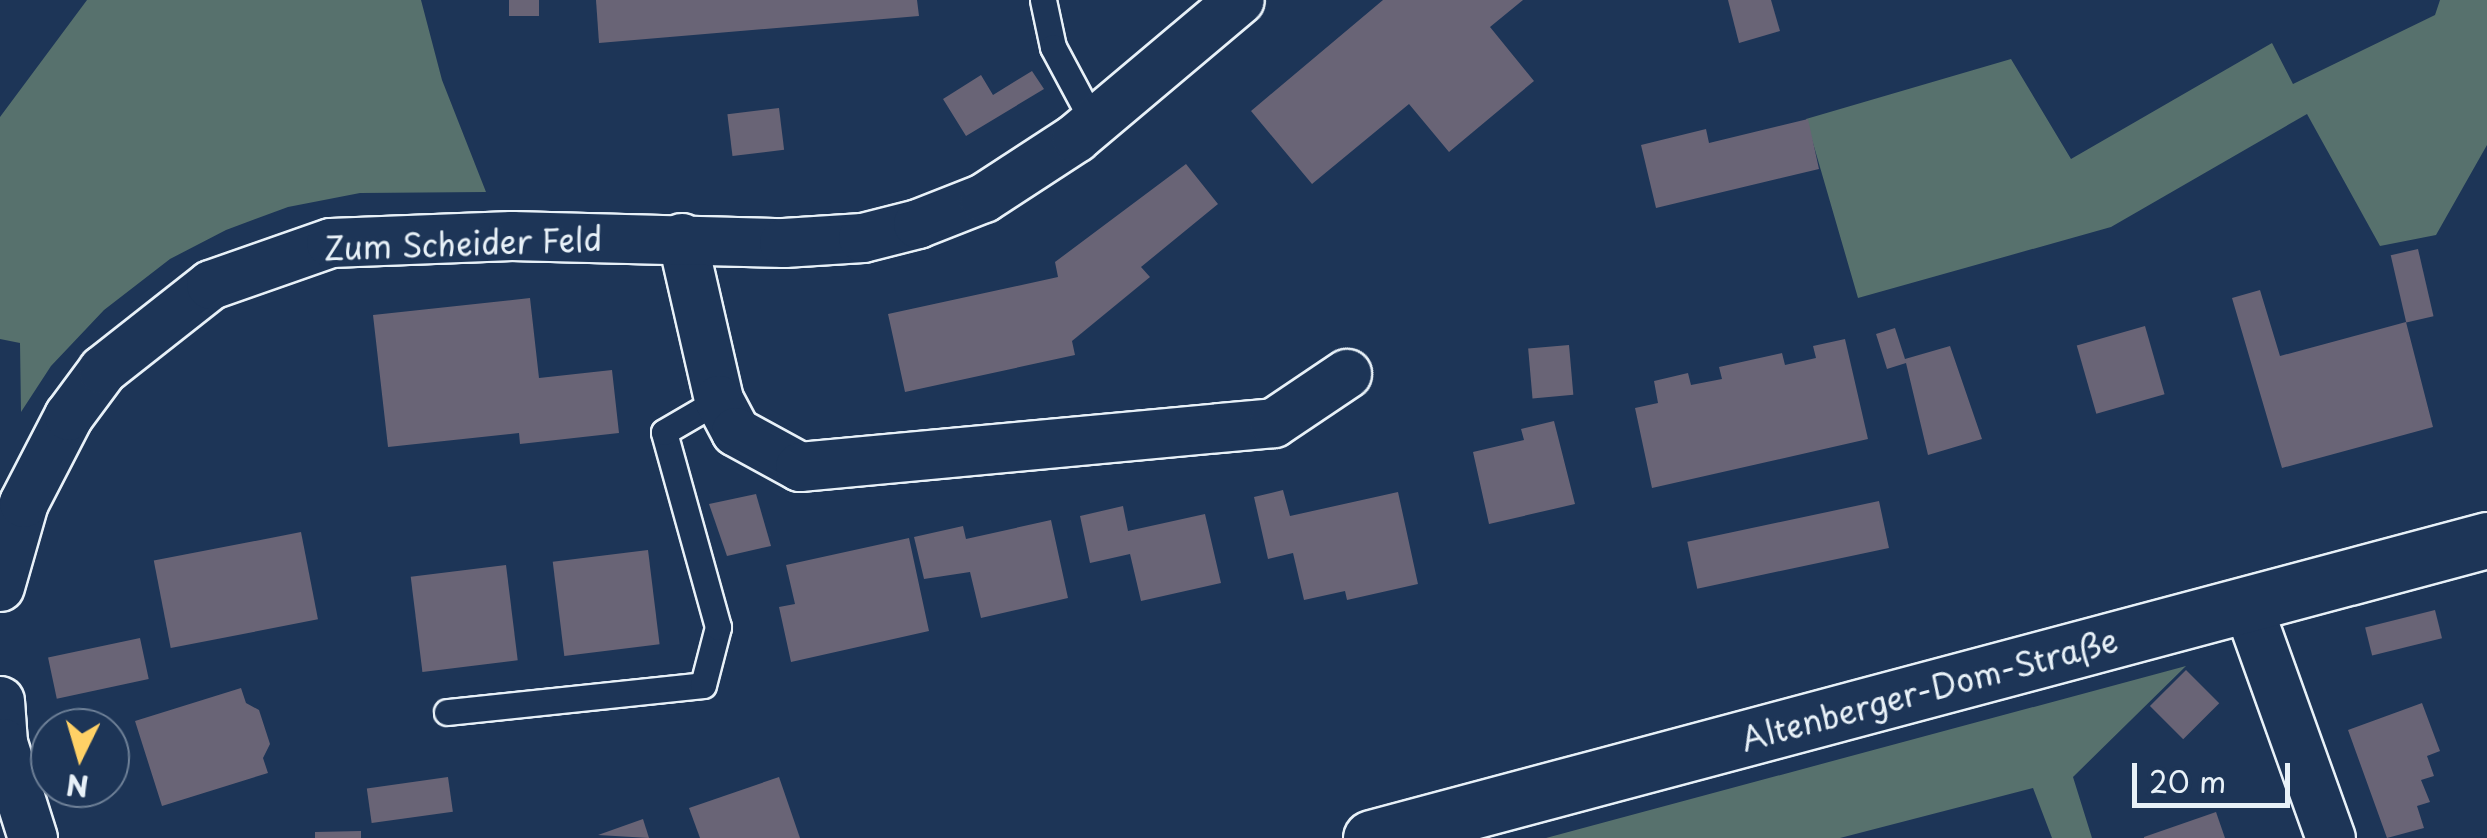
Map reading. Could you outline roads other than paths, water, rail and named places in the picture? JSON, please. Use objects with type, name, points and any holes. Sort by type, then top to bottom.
[{"type":"main road","name":"Altenberger-Dom-Straße","points":[[1371,838],[2487,540]]},
{"type":"street","name":"Zum Scheider Feld","points":[[0,587],[24,503],[69,416],[103,370],[211,286],[331,243],[682,238],[784,244],[864,238],[918,224],[984,198],[1093,122],[1240,0]]},
{"type":"street","points":[[682,238],[718,400],[736,432],[800,467],[1274,423],[1347,374]]},
{"type":"street","points":[[2248,604],[2331,838]]},
{"type":"street","points":[[0,701],[4,743],[33,838]]},
{"type":"lane","points":[[1042,0],[1054,47],[1093,122]]},
{"type":"lane","points":[[446,712],[703,686],[718,626],[664,432],[718,400]]}]
